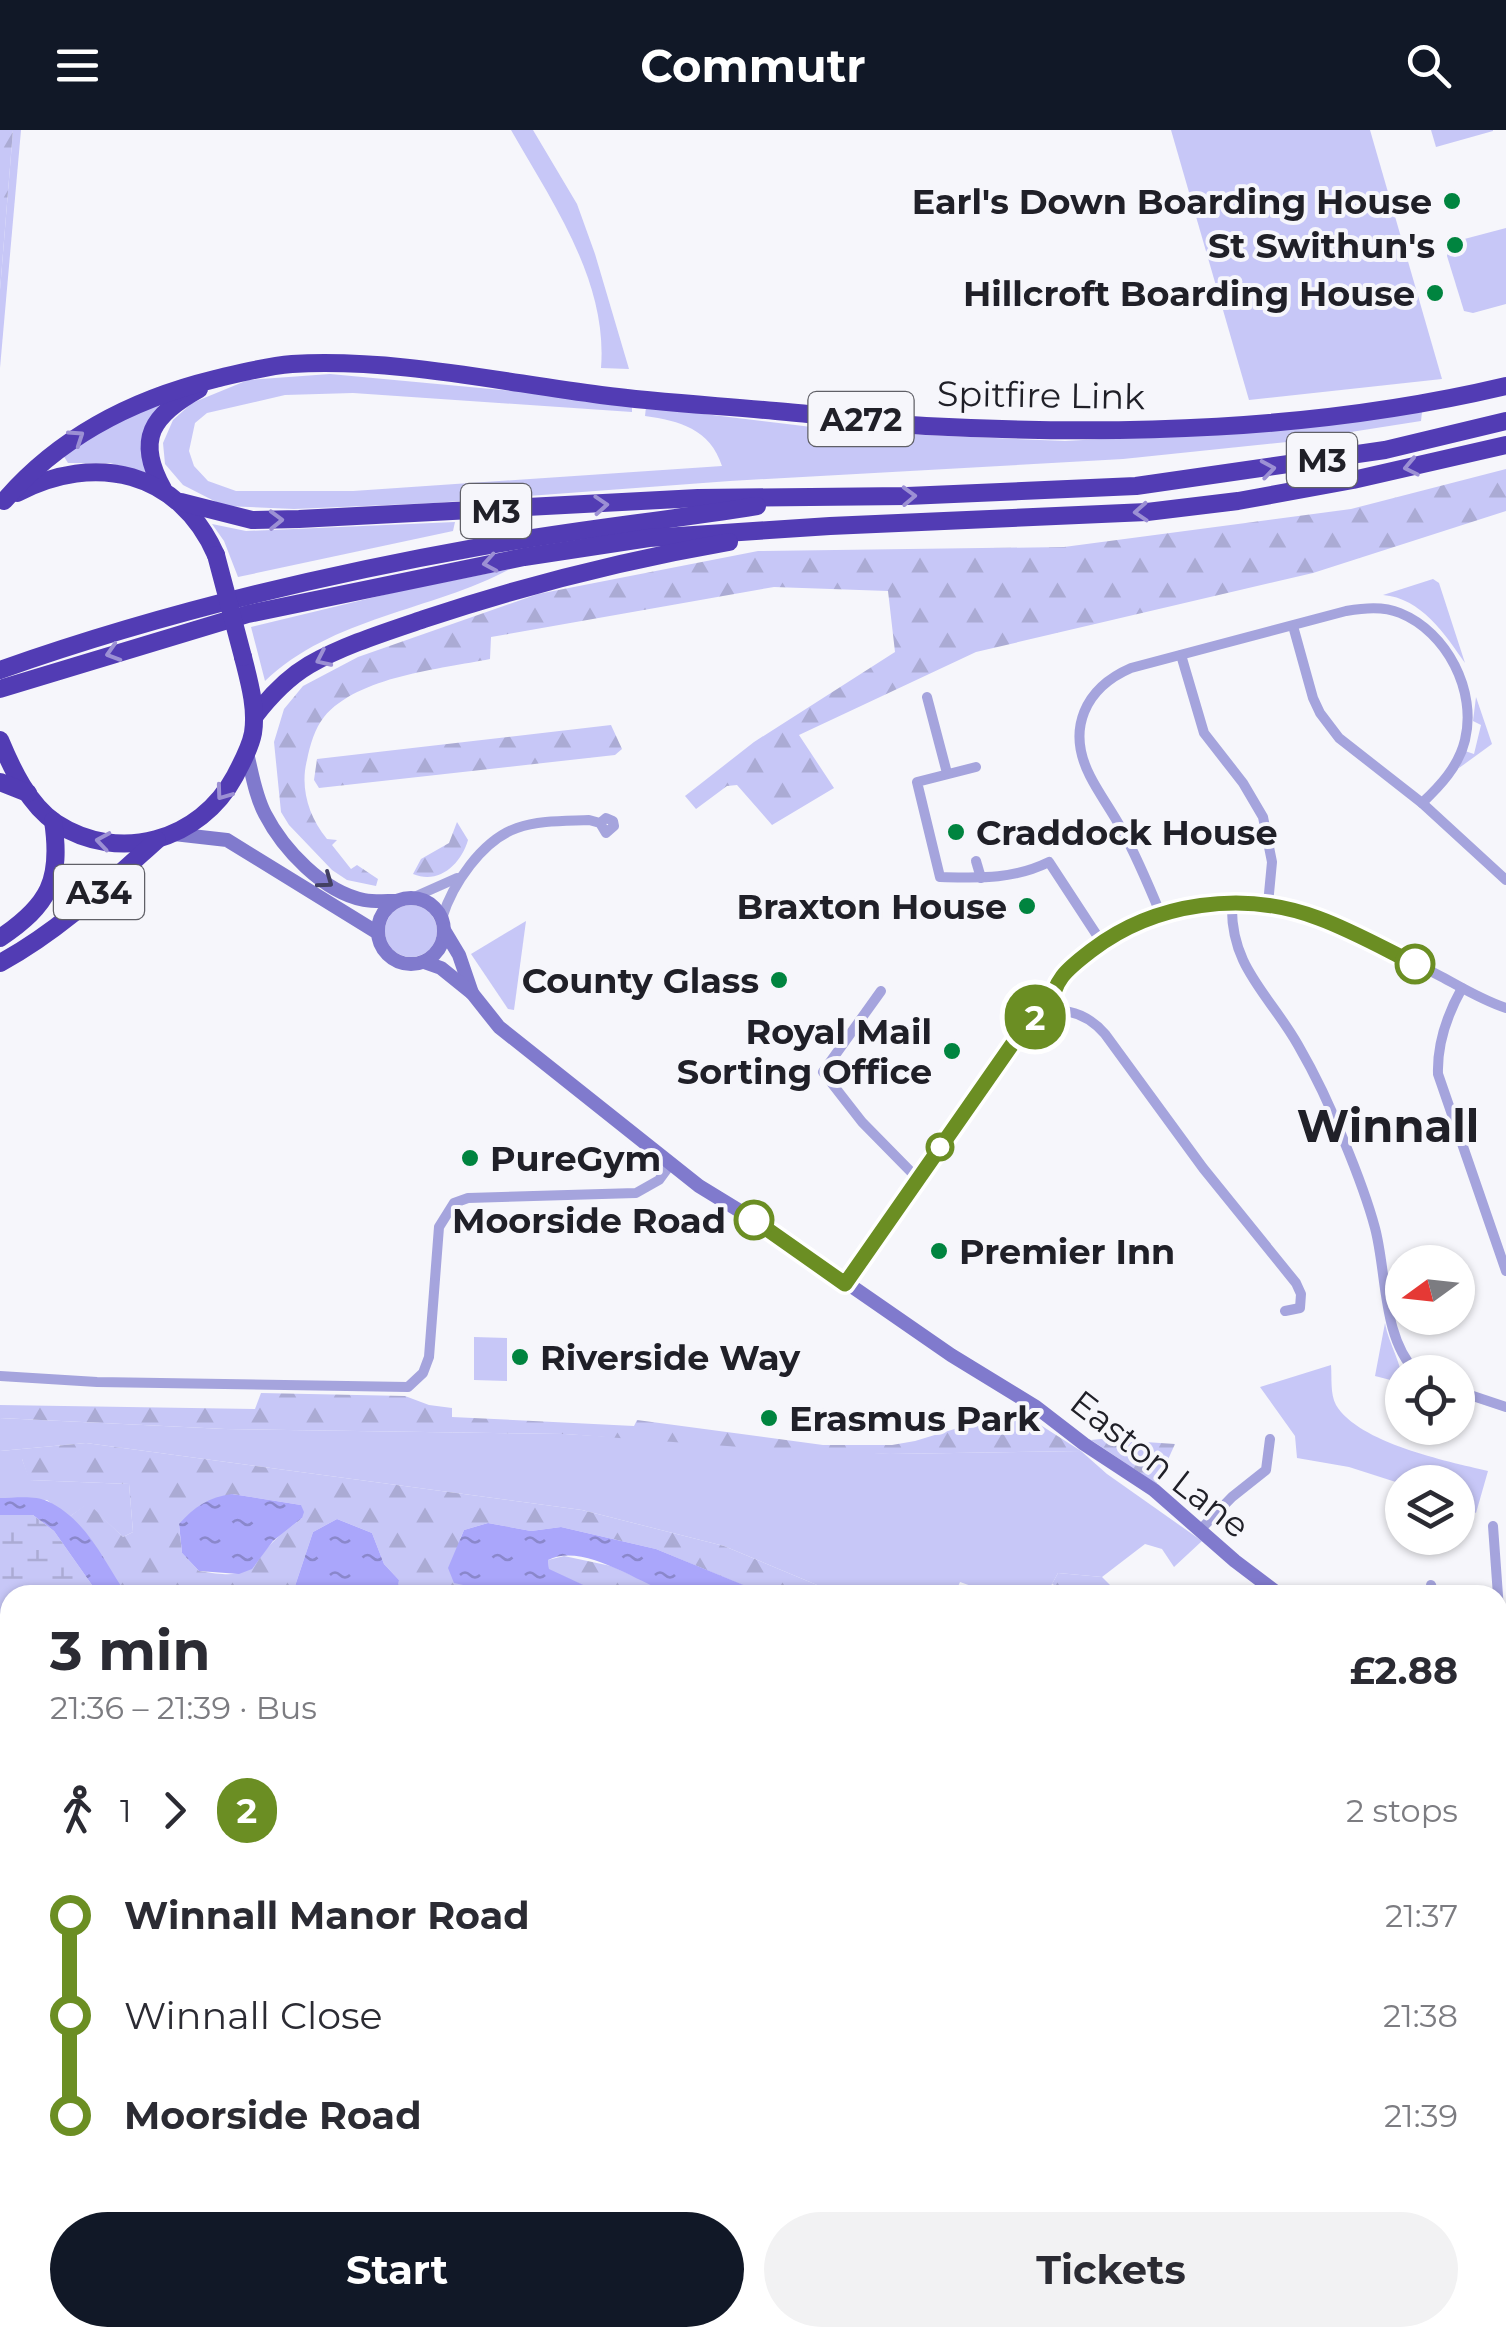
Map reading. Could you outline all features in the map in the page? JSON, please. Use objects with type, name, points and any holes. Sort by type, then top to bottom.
[{"type":"highway","name":"Spitfire Link","points":[[2,503],[42,462],[79,434],[172,389],[288,364],[385,367],[619,397],[921,426],[1039,432],[1200,428],[1314,418],[1430,402],[1506,386]]},
{"type":"highway","name":"Spitfire Link","points":[[163,489],[151,464],[150,433],[167,410],[217,379]]},
{"type":"highway","name":"M3","points":[[181,502],[222,514],[268,520],[698,498],[812,498],[1136,486],[1385,450],[1506,420]]},
{"type":"highway","name":"M3","points":[[0,690],[248,614],[432,574],[649,538],[1147,512],[1238,501],[1506,445]]},
{"type":"highway","points":[[0,740],[11,768],[28,794],[53,821],[100,842],[126,844],[166,837],[211,810],[247,753],[254,717],[216,555],[196,518],[181,502],[163,489],[103,471],[69,473],[45,480],[2,503]]},
{"type":"highway","name":"M3","points":[[0,670],[194,610],[382,565],[565,532],[812,498]]},
{"type":"highway","name":"M3","points":[[254,717],[281,686],[309,665],[393,630],[485,599],[615,566],[830,526]]},
{"type":"highway","points":[[0,782],[28,794]]},
{"type":"highway","name":"A34","points":[[0,938],[20,925],[50,892],[56,858],[53,821]]},
{"type":"highway","name":"A34","points":[[0,964],[38,942],[166,837]]},
{"type":"street","points":[[1161,915],[1122,829],[1089,774],[1080,744],[1088,703],[1099,685],[1131,668],[1346,611],[1382,608],[1398,612],[1422,626],[1449,655],[1467,698],[1465,741],[1449,773],[1422,803]]},
{"type":"street","points":[[1292,626],[1313,698],[1329,726],[1506,880]]},
{"type":"street","points":[[1180,655],[1204,733],[1243,783],[1263,817],[1272,862],[1268,904]]},
{"type":"street","points":[[927,697],[947,773]]},
{"type":"street","points":[[247,753],[264,813],[299,858],[331,886],[365,900],[404,899],[433,906],[443,924]]},
{"type":"street","points":[[976,768],[917,782],[940,877],[1014,876],[1048,862],[1102,942]]},
{"type":"street","points":[[459,878],[439,949],[424,962],[397,962],[381,946],[378,933],[382,914],[404,899],[459,878],[498,839],[516,828],[589,820],[600,823]]},
{"type":"street","points":[[166,837],[226,840],[378,933]]},
{"type":"street","points":[[976,861],[981,878]]},
{"type":"street","points":[[1232,904],[1233,938],[1239,958],[1297,1043],[1344,1139],[1375,1230],[1402,1355]]},
{"type":"street","points":[[1052,1010],[1052,993],[1058,979],[1102,942],[1134,924],[1161,915],[1232,904],[1268,904],[1329,923],[1506,1008]]},
{"type":"street","name":"Easton Lane","points":[[443,924],[472,993]]},
{"type":"street","name":"Easton Lane","points":[[424,962],[441,968],[472,993],[499,1027],[670,1165],[845,1284],[1036,1406],[1084,1444],[1154,1490],[1268,1585]]},
{"type":"street","points":[[1462,988],[1449,1012],[1439,1048],[1438,1074],[1506,1271]]},
{"type":"street","points":[[882,991],[823,1072],[834,1090],[918,1179]]},
{"type":"street","points":[[845,1284],[1028,1023],[1052,1010],[1072,1012],[1094,1022],[1134,1070],[1178,1135],[1296,1283],[1301,1294],[1300,1308],[1285,1312]]},
{"type":"street","points":[[0,1376],[97,1382],[408,1386],[414,1384],[428,1364],[439,1227],[454,1203],[468,1198],[636,1194],[659,1180],[670,1165]]},
{"type":"street","points":[[1475,1397],[1506,1407]]},
{"type":"street","points":[[1200,1530],[1232,1497],[1270,1473],[1270,1439]]},
{"type":"street","points":[[1494,1526],[1500,1585]]},
{"type":"green space","points":[[0,130],[13,130],[0,290]]},
{"type":"green space","points":[[13,130],[21,130],[0,368],[0,290]]},
{"type":"green space","points":[[511,130],[533,130],[577,204],[629,369],[601,368],[596,304],[586,273],[559,214]]},
{"type":"green space","points":[[1171,130],[1370,130],[1442,379],[1249,400]]},
{"type":"green space","points":[[1431,130],[1493,130],[1493,131],[1436,147]]},
{"type":"green space","points":[[1506,228],[1506,304],[1473,313],[1464,311],[1448,248],[1453,242]]},
{"type":"green space","points":[[330,374],[632,402],[632,412],[353,393],[285,395],[207,413],[195,423],[189,451],[194,466],[208,481],[236,491],[353,491],[722,466],[702,435],[682,424],[645,416],[646,407],[853,432],[1065,441],[1301,428],[1422,412],[1421,421],[1287,442],[1123,459],[294,509],[224,506],[183,485],[165,464],[163,443],[173,420],[192,403],[248,380]]},
{"type":"green space","points":[[165,399],[144,433],[147,473],[110,463],[68,463],[63,455],[74,445]]},
{"type":"green space","points":[[1506,469],[1506,511],[1313,573],[976,652],[799,735],[834,788],[772,825],[737,785],[727,786],[696,809],[685,796],[754,742],[895,652],[888,591],[774,587],[491,637],[490,659],[401,676],[357,692],[339,703],[318,726],[305,770],[305,791],[320,830],[327,839],[337,840],[332,845],[351,869],[357,865],[378,879],[376,886],[347,880],[332,870],[281,812],[274,742],[284,709],[303,686],[358,657],[538,594],[758,551],[1064,547],[1351,509]]},
{"type":"green space","points":[[455,522],[453,531],[238,577],[224,541],[212,524],[246,531]]},
{"type":"green space","points":[[510,569],[320,642],[265,681],[251,627]]},
{"type":"green space","points":[[1433,579],[1439,583],[1465,663],[1420,610],[1383,595]]},
{"type":"green space","points":[[1476,697],[1492,744],[1459,768],[1465,751],[1474,754],[1481,725],[1473,721]]},
{"type":"green space","points":[[611,725],[622,749],[615,755],[319,788],[314,780],[317,759]]},
{"type":"green space","points":[[457,822],[468,840],[460,857],[448,870],[432,877],[413,874],[421,859],[449,843]]},
{"type":"green space","points":[[411,905],[429,913],[437,931],[429,949],[411,957],[393,949],[385,931],[393,913]]},
{"type":"green space","points":[[526,921],[514,1010],[508,1009],[471,954]]},
{"type":"green space","points":[[1385,1323],[1385,1335],[1395,1355],[1385,1355],[1385,1379],[1375,1376]]},
{"type":"green space","points":[[474,1337],[507,1338],[507,1381],[474,1380]]},
{"type":"green space","points":[[1331,1365],[1336,1405],[1347,1418],[1385,1441],[1385,1445],[1463,1465],[1385,1465],[1385,1479],[1349,1467],[1297,1458],[1295,1436],[1260,1387]]},
{"type":"green space","points":[[261,1393],[405,1396],[452,1408],[452,1417],[634,1426],[637,1420],[823,1445],[915,1441],[1017,1410],[1081,1451],[890,1454],[565,1434],[225,1429],[0,1418],[0,1405],[255,1409]]},
{"type":"green space","points":[[0,1418],[225,1429],[565,1434],[890,1454],[1081,1451],[1202,1541],[1174,1567],[1162,1549],[1145,1544],[1102,1577],[1058,1573],[1051,1585],[817,1585],[724,1546],[582,1510],[86,1443],[0,1451]]},
{"type":"green space","points":[[1091,1440],[1175,1444],[1157,1484]]},
{"type":"green space","points":[[86,1443],[582,1510],[724,1546],[817,1585],[743,1585],[656,1549],[561,1527],[531,1531],[488,1523],[464,1530],[460,1539],[465,1585],[398,1585],[399,1580],[384,1564],[372,1533],[337,1519],[313,1532],[295,1585],[120,1585],[69,1517],[88,1503],[123,1537],[133,1532],[129,1484],[29,1480],[22,1459],[0,1459],[0,1451]],"holes":[[[232,1494],[301,1505],[302,1518],[240,1572],[199,1571],[182,1553],[179,1525]]]},
{"type":"green space","points":[[0,1459],[22,1459],[30,1480],[129,1484],[133,1532],[123,1537],[88,1504],[69,1517],[47,1500],[0,1498]]},
{"type":"green space","points":[[1475,1468],[1488,1471],[1475,1512]]},
{"type":"green space","points":[[0,1515],[33,1515],[54,1531],[92,1585],[0,1585]]},
{"type":"green space","points":[[564,1556],[611,1566],[654,1585],[583,1585],[549,1570],[548,1560]]},
{"type":"green space","points":[[1058,1573],[1102,1577],[1110,1585],[1054,1585]]},
{"type":"water","points":[[232,1494],[301,1505],[304,1512],[302,1518],[273,1541],[252,1569],[239,1574],[199,1571],[182,1553],[179,1524],[202,1504]]},
{"type":"water","points":[[0,1498],[36,1498],[61,1509],[84,1530],[121,1585],[92,1585],[54,1531],[33,1515],[0,1515]]},
{"type":"water","points":[[337,1519],[372,1533],[384,1564],[399,1580],[398,1585],[295,1585],[313,1532]]},
{"type":"water","points":[[488,1523],[531,1531],[561,1527],[656,1549],[744,1585],[651,1585],[594,1560],[562,1556],[548,1560],[549,1569],[583,1585],[463,1585],[454,1583],[448,1568],[464,1530]]},
{"type":"bus line","name":"2","points":[[754,1220],[845,1284],[1018,1036],[1036,1016],[1052,1010],[1052,993],[1058,979],[1102,942],[1138,922],[1207,905],[1268,904],[1318,918],[1415,964]]},
{"type":"place","name":"Earl's Down Boarding House","points":[[1452,201]]},
{"type":"place","name":"St Swithun's","points":[[1455,245]]},
{"type":"place","name":"Hillcroft Boarding House","points":[[1435,293]]},
{"type":"place","name":"Craddock House","points":[[956,832]]},
{"type":"place","name":"Braxton House","points":[[1027,906]]},
{"type":"place","name":"County Glass","points":[[779,980]]},
{"type":"place","name":"Royal Mail Sorting Office","points":[[952,1051]]},
{"type":"place","name":"PureGym","points":[[470,1158]]},
{"type":"place","name":"Moorside Road","points":[[754,1220]]},
{"type":"place","name":"Premier Inn","points":[[939,1251]]},
{"type":"place","name":"Riverside Way","points":[[520,1357]]},
{"type":"place","name":"Erasmus Park","points":[[769,1418]]},
{"type":"district","name":"Winnall","points":[[1388,1125]]}]
